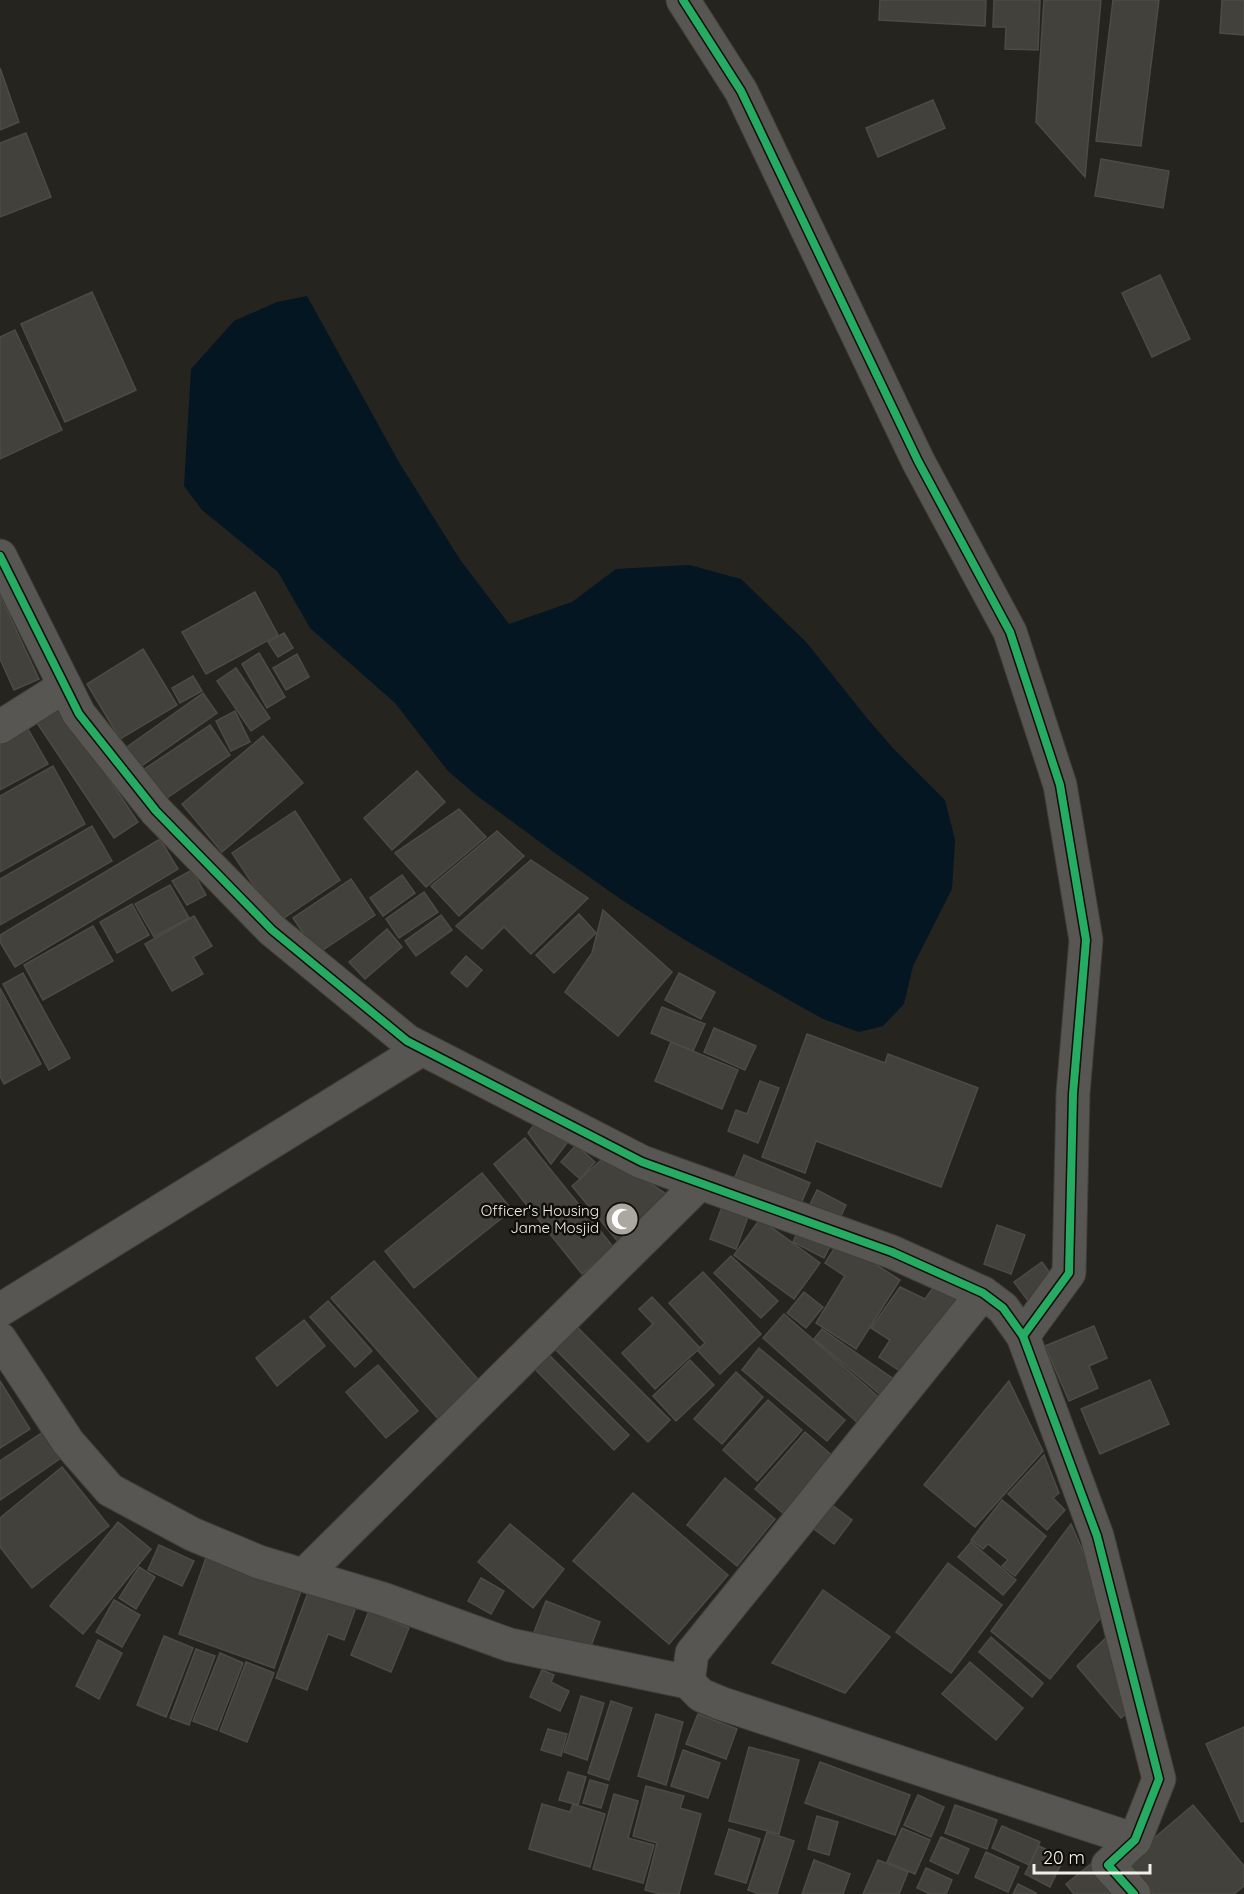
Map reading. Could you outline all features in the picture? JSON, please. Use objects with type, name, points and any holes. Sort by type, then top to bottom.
[{"type":"street","points":[[684,0],[741,91],[918,461],[1010,632],[1060,785],[1086,940],[1073,1094],[1069,1273],[1023,1336]]},
{"type":"street","points":[[0,555],[79,714],[156,811],[272,930],[407,1041],[642,1162],[892,1252],[984,1293],[1003,1308],[1023,1336],[1097,1536],[1159,1779],[1135,1840],[1108,1865],[1134,1894]]},
{"type":"street","points":[[0,727],[65,686]]},
{"type":"street","points":[[0,1310],[422,1049]]},
{"type":"street","points":[[304,1575],[700,1183]]},
{"type":"street","points":[[688,1682],[693,1653],[984,1293]]},
{"type":"street","points":[[0,1339],[68,1442],[110,1490],[192,1534],[259,1562],[383,1599],[510,1645],[688,1682],[701,1695],[720,1704],[1135,1840]]},
{"type":"water","points":[[307,296],[400,464],[461,561],[509,624],[572,602],[616,569],[689,565],[741,579],[807,643],[892,747],[945,800],[955,840],[952,889],[913,966],[904,1004],[883,1026],[859,1032],[823,1019],[775,992],[685,940],[622,900],[476,795],[448,771],[395,703],[310,628],[278,572],[202,510],[184,486],[191,369],[234,321],[277,302]]},
{"type":"building","points":[[880,0],[986,0],[985,26],[879,20]]},
{"type":"building","points":[[994,0],[1040,0],[1038,50],[1005,49],[1006,27],[993,27]]},
{"type":"building","points":[[1044,0],[1101,0],[1085,177],[1036,122]]},
{"type":"building","points":[[1113,0],[1159,0],[1141,146],[1096,141]]},
{"type":"building","points":[[1222,0],[1244,0],[1244,35],[1220,33]]},
{"type":"building","points":[[0,68],[19,122],[0,130]]},
{"type":"building","points":[[933,100],[945,128],[878,157],[866,128]]},
{"type":"building","points":[[26,133],[51,197],[0,217],[0,143]]},
{"type":"building","points":[[1101,159],[1169,171],[1163,208],[1095,196]]},
{"type":"building","points":[[1160,275],[1190,339],[1152,357],[1122,293]]},
{"type":"building","points":[[92,292],[136,390],[65,422],[21,324]]},
{"type":"building","points":[[15,330],[62,430],[0,459],[0,337]]},
{"type":"building","points":[[255,592],[278,635],[206,674],[182,632]]},
{"type":"building","points":[[0,595],[39,679],[14,690],[0,659]]},
{"type":"building","points":[[284,633],[293,648],[278,657],[268,642]]},
{"type":"building","points":[[143,649],[177,705],[120,739],[87,684]]},
{"type":"building","points":[[259,653],[285,697],[267,708],[242,664]]},
{"type":"building","points":[[297,654],[309,677],[286,690],[273,668]]},
{"type":"building","points":[[236,668],[270,718],[251,731],[217,681]]},
{"type":"building","points":[[193,676],[202,691],[180,703],[172,688]]},
{"type":"building","points":[[203,693],[217,713],[140,767],[127,747]]},
{"type":"building","points":[[56,701],[138,822],[114,838],[33,717]]},
{"type":"building","points":[[235,711],[250,742],[231,751],[216,721]]},
{"type":"building","points":[[210,725],[230,755],[161,802],[140,772]]},
{"type":"building","points":[[28,729],[48,764],[0,790],[0,745]]},
{"type":"building","points":[[263,736],[303,783],[222,852],[182,804]]},
{"type":"building","points":[[53,766],[85,824],[0,872],[0,796]]},
{"type":"building","points":[[417,771],[445,802],[392,850],[364,818]]},
{"type":"building","points":[[459,809],[486,837],[426,887],[395,853]]},
{"type":"building","points":[[295,811],[340,880],[278,922],[232,853]]},
{"type":"building","points":[[92,826],[112,861],[0,925],[0,879]]},
{"type":"building","points":[[497,831],[524,856],[459,916],[431,886]]},
{"type":"building","points":[[160,839],[178,869],[15,967],[0,942],[0,935]]},
{"type":"building","points":[[531,860],[588,898],[531,954],[504,927],[482,949],[456,926]]},
{"type":"building","points":[[192,870],[206,895],[187,905],[172,881]]},
{"type":"building","points":[[402,875],[415,893],[383,916],[370,898]]},
{"type":"building","points":[[351,879],[375,915],[317,954],[293,918]]},
{"type":"building","points":[[170,885],[189,918],[154,937],[135,904]]},
{"type":"building","points":[[424,892],[438,912],[399,938],[386,919]]},
{"type":"building","points":[[132,904],[149,935],[117,953],[100,922]]},
{"type":"building","points":[[603,910],[672,972],[618,1036],[565,992],[592,953]]},
{"type":"building","points":[[579,914],[596,933],[554,973],[536,955]]},
{"type":"building","points":[[441,915],[452,930],[416,956],[405,941]]},
{"type":"building","points":[[194,916],[212,946],[193,957],[203,974],[172,991],[145,944]]},
{"type":"building","points":[[93,926],[113,961],[43,1000],[24,965]]},
{"type":"building","points":[[387,929],[402,947],[365,979],[349,962]]},
{"type":"building","points":[[466,956],[482,970],[467,987],[451,973]]},
{"type":"building","points":[[23,973],[70,1058],[49,1070],[3,984]]},
{"type":"building","points":[[679,973],[715,992],[701,1019],[665,1000]]},
{"type":"building","points":[[0,988],[41,1064],[4,1084],[0,1076]]},
{"type":"building","points":[[662,1007],[705,1024],[693,1051],[651,1033]]},
{"type":"building","points":[[714,1028],[756,1046],[745,1070],[704,1052]]},
{"type":"building","points":[[807,1034],[885,1063],[888,1054],[978,1088],[941,1187],[816,1141],[805,1173],[762,1157]]},
{"type":"building","points":[[671,1042],[738,1070],[722,1109],[655,1081]]},
{"type":"building","points":[[760,1081],[779,1088],[758,1143],[728,1131],[736,1110],[747,1114]]},
{"type":"building","points":[[536,1122],[567,1143],[551,1164],[528,1133]]},
{"type":"building","points":[[525,1138],[614,1248],[582,1274],[494,1164]]},
{"type":"building","points":[[576,1145],[595,1162],[580,1179],[561,1162]]},
{"type":"building","name":"Officer's Housing Jame Mosjid","points":[[607,1155],[668,1195],[619,1243],[572,1186]]},
{"type":"building","points":[[744,1155],[810,1183],[798,1210],[733,1182]]},
{"type":"building","points":[[482,1173],[512,1210],[414,1288],[385,1251]]},
{"type":"building","points":[[817,1190],[846,1205],[837,1224],[808,1209]]},
{"type":"building","points":[[722,1207],[748,1217],[736,1249],[710,1239]]},
{"type":"building","points":[[760,1219],[820,1263],[794,1299],[734,1255]]},
{"type":"building","points":[[997,1225],[1025,1235],[1011,1274],[984,1264]]},
{"type":"building","points":[[799,1229],[831,1244],[824,1258],[793,1242]]},
{"type":"building","points":[[839,1241],[900,1280],[856,1349],[816,1323],[845,1276],[825,1263]]},
{"type":"building","points":[[731,1256],[778,1301],[761,1318],[714,1273]]},
{"type":"building","points":[[374,1261],[482,1384],[440,1421],[331,1298]]},
{"type":"building","points":[[1042,1262],[1057,1283],[1029,1302],[1014,1282]]},
{"type":"building","points":[[703,1272],[761,1334],[720,1374],[697,1350],[705,1343],[669,1303]]},
{"type":"building","points":[[900,1287],[925,1299],[933,1288],[960,1301],[903,1373],[879,1357],[890,1340],[871,1328]]},
{"type":"building","points":[[804,1292],[823,1307],[806,1328],[787,1313]]},
{"type":"building","points":[[652,1297],[700,1348],[655,1389],[622,1353],[653,1324],[639,1309]]},
{"type":"building","points":[[328,1301],[372,1351],[355,1367],[310,1317]]},
{"type":"building","points":[[784,1314],[881,1399],[859,1424],[763,1338]]},
{"type":"building","points":[[304,1320],[325,1346],[277,1386],[256,1358]]},
{"type":"building","points":[[573,1323],[670,1420],[648,1442],[551,1345]]},
{"type":"building","points":[[1094,1326],[1107,1358],[1089,1366],[1098,1388],[1069,1401],[1045,1346]]},
{"type":"building","points":[[822,1329],[895,1380],[883,1397],[814,1339]]},
{"type":"building","points":[[541,1347],[629,1435],[614,1450],[527,1361]]},
{"type":"building","points":[[759,1348],[845,1420],[827,1441],[742,1370]]},
{"type":"building","points":[[690,1360],[714,1385],[676,1421],[653,1396]]},
{"type":"building","points":[[378,1365],[418,1411],[386,1438],[346,1392]]},
{"type":"building","points":[[736,1372],[763,1397],[722,1444],[694,1419]]},
{"type":"building","points":[[1150,1380],[1169,1424],[1100,1454],[1081,1409]]},
{"type":"building","points":[[0,1381],[30,1429],[0,1448]]},
{"type":"building","points":[[1009,1381],[1043,1451],[975,1527],[924,1485]]},
{"type":"building","points":[[768,1400],[802,1430],[757,1481],[723,1450]]},
{"type":"building","points":[[43,1432],[61,1458],[0,1500],[0,1461]]},
{"type":"building","points":[[805,1432],[835,1458],[785,1515],[755,1489]]},
{"type":"building","points":[[1044,1455],[1059,1493],[1053,1498],[1065,1510],[1047,1530],[1008,1494]]},
{"type":"building","points":[[62,1467],[109,1526],[32,1588],[0,1547],[0,1518]]},
{"type":"building","points":[[725,1478],[775,1519],[737,1566],[687,1525]]},
{"type":"building","points":[[633,1493],[728,1575],[669,1644],[573,1561]]},
{"type":"building","points":[[824,1499],[852,1520],[834,1544],[806,1523]]},
{"type":"building","points":[[1002,1500],[1046,1536],[1015,1576],[1002,1566],[1008,1560],[988,1544],[983,1549],[971,1540]]},
{"type":"building","points":[[118,1522],[151,1549],[83,1634],[50,1606]]},
{"type":"building","points":[[510,1524],[564,1569],[533,1608],[478,1562]]},
{"type":"building","points":[[1071,1524],[1108,1609],[1050,1679],[991,1631]]},
{"type":"building","points":[[971,1542],[1016,1580],[1003,1595],[958,1557]]},
{"type":"building","points":[[159,1545],[194,1561],[182,1586],[148,1570]]},
{"type":"building","points":[[207,1555],[302,1588],[274,1668],[179,1634]]},
{"type":"building","points":[[948,1563],[1002,1605],[951,1673],[896,1632]]},
{"type":"building","points":[[139,1567],[155,1577],[136,1609],[119,1598]]},
{"type":"building","points":[[481,1578],[504,1591],[491,1614],[468,1601]]},
{"type":"building","points":[[310,1587],[357,1604],[344,1640],[328,1634],[307,1690],[276,1678]]},
{"type":"building","points":[[823,1590],[890,1637],[845,1693],[772,1663]]},
{"type":"building","points":[[114,1600],[140,1615],[122,1647],[96,1632]]},
{"type":"building","points":[[546,1601],[600,1622],[588,1654],[534,1632]]},
{"type":"building","points":[[369,1611],[409,1628],[391,1672],[351,1655]]},
{"type":"building","points":[[1112,1632],[1152,1691],[1121,1718],[1077,1666]]},
{"type":"building","points":[[164,1636],[193,1648],[166,1717],[137,1705]]},
{"type":"building","points":[[991,1637],[1043,1683],[1032,1697],[979,1652]]},
{"type":"building","points":[[98,1640],[122,1653],[99,1699],[76,1686]]},
{"type":"building","points":[[196,1649],[215,1656],[189,1725],[170,1718]]},
{"type":"building","points":[[220,1653],[243,1663],[217,1730],[193,1721]]},
{"type":"building","points":[[246,1662],[274,1673],[247,1742],[220,1731]]},
{"type":"building","points":[[970,1662],[1023,1708],[996,1740],[942,1694]]},
{"type":"building","points":[[542,1670],[554,1675],[551,1682],[569,1691],[560,1711],[530,1697]]},
{"type":"building","points":[[581,1696],[604,1703],[587,1760],[564,1752]]},
{"type":"building","points":[[611,1701],[632,1708],[609,1780],[588,1773]]},
{"type":"building","points":[[656,1714],[683,1722],[666,1785],[638,1776]]},
{"type":"building","points":[[698,1714],[737,1729],[726,1759],[686,1744]]},
{"type":"building","points":[[1244,1727],[1244,1821],[1241,1822],[1206,1744]]},
{"type":"building","points":[[548,1729],[567,1734],[561,1756],[541,1750]]},
{"type":"building","points":[[749,1747],[799,1760],[779,1834],[729,1821]]},
{"type":"building","points":[[683,1750],[720,1763],[708,1798],[671,1786]]},
{"type":"building","points":[[820,1762],[910,1795],[895,1835],[805,1803]]},
{"type":"building","points":[[568,1772],[586,1777],[578,1805],[559,1800]]},
{"type":"building","points":[[590,1780],[608,1785],[601,1808],[583,1803]]},
{"type":"building","points":[[646,1786],[684,1796],[680,1808],[701,1814],[679,1894],[660,1894],[645,1890],[657,1843],[633,1836]]},
{"type":"building","points":[[614,1794],[638,1801],[628,1838],[654,1845],[643,1883],[593,1869]]},
{"type":"building","points":[[918,1795],[944,1807],[931,1837],[904,1825]]},
{"type":"building","points":[[542,1804],[570,1812],[573,1804],[605,1814],[590,1867],[529,1849]]},
{"type":"building","points":[[955,1805],[997,1820],[987,1849],[945,1833]]},
{"type":"building","points":[[1193,1805],[1244,1866],[1244,1886],[1234,1894],[1153,1894],[1126,1862]]},
{"type":"building","points":[[817,1816],[838,1822],[829,1855],[808,1849]]},
{"type":"building","points":[[1002,1826],[1040,1842],[1029,1865],[992,1848]]},
{"type":"building","points":[[902,1828],[930,1840],[915,1874],[887,1862]]},
{"type":"building","points":[[729,1829],[760,1839],[746,1883],[715,1874]]},
{"type":"building","points":[[767,1832],[794,1841],[777,1894],[760,1894],[748,1890]]},
{"type":"building","points":[[941,1837],[969,1849],[958,1874],[930,1861]]},
{"type":"building","points":[[1039,1846],[1064,1858],[1050,1887],[1025,1874]]},
{"type":"building","points":[[986,1852],[1019,1867],[1008,1892],[975,1877]]},
{"type":"building","points":[[814,1860],[850,1874],[843,1894],[802,1894]]},
{"type":"building","points":[[878,1860],[908,1872],[899,1894],[863,1894]]},
{"type":"building","points":[[1092,1863],[1116,1894],[1074,1894],[1066,1884]]},
{"type":"building","points":[[926,1868],[952,1880],[946,1894],[930,1894],[917,1888]]},
{"type":"building","points":[[1018,1884],[1036,1893],[1036,1894],[1013,1894]]},
{"type":"cycle path","points":[[683,0],[741,91],[918,461],[1010,632],[1060,785],[1086,940],[1073,1094],[1069,1273],[1023,1336]]},
{"type":"cycle path","points":[[0,556],[79,714],[156,811],[272,930],[407,1041],[642,1162],[892,1252],[983,1293],[1003,1308],[1023,1336],[1097,1536],[1159,1779],[1135,1840],[1108,1865],[1134,1894]]},
{"type":"place","name":"Officer's Housing Jame Mosjid","points":[[622,1219]]}]
